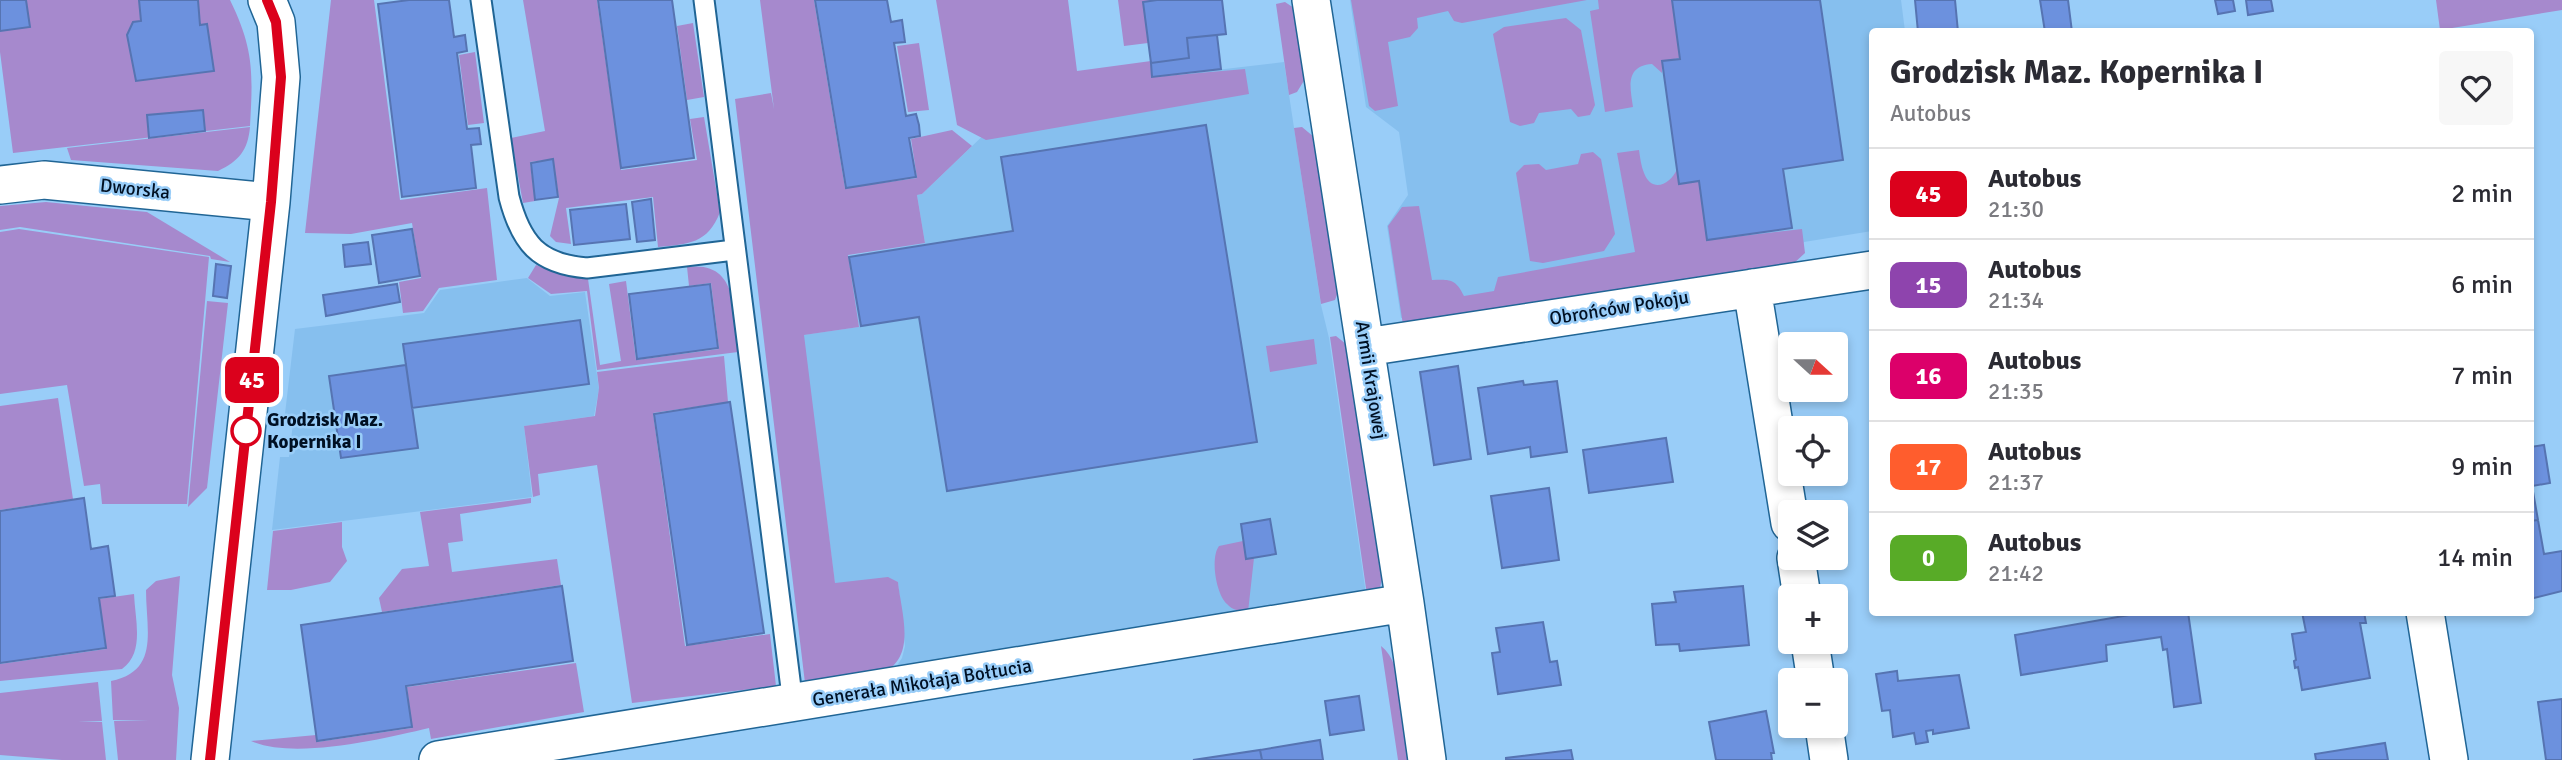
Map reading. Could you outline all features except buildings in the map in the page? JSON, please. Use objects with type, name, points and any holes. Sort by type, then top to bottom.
[{"type":"street","points":[[210,760],[271,202],[281,77],[276,22],[267,0]]},
{"type":"street","name":"Armii Krajowej","points":[[1311,0],[1427,760]]},
{"type":"street","name":"Dworska","points":[[0,185],[44,180],[271,202]]},
{"type":"street","name":"Obrońców Pokoju","points":[[1366,347],[1869,270]]},
{"type":"street","points":[[1752,288],[1786,500]]},
{"type":"street","name":"Generała Mikołaja Bołtucia","points":[[438,760],[1405,603]]},
{"type":"street","points":[[2425,616],[2449,760]]},
{"type":"street","points":[[1826,738],[1829,760]]},
{"type":"lane","points":[[481,0],[509,197],[513,216],[532,249],[568,266],[587,268],[734,250]]},
{"type":"lane","points":[[704,0],[793,704]]},
{"type":"shaded area","points":[[0,0],[230,0],[248,47],[252,91],[250,126],[13,153],[0,52]]},
{"type":"shaded area","points":[[331,0],[374,0],[400,200],[487,188],[497,280],[439,288],[423,311],[403,313],[399,282],[421,278],[412,223],[351,234],[305,233]]},
{"type":"shaded area","points":[[523,0],[597,0],[621,170],[697,160],[690,119],[704,117],[720,212],[715,223],[703,236],[688,243],[658,247],[653,197],[566,208],[571,244],[556,242],[550,236],[559,198],[553,159],[530,162],[535,201],[523,203],[511,138],[545,131]]},
{"type":"shaded area","points":[[760,0],[814,0],[845,188],[917,178],[911,139],[952,130],[972,146],[922,194],[917,195],[925,243],[848,255],[859,327],[804,335],[835,583],[888,577],[898,582],[904,619],[901,655],[894,665],[884,672],[805,683],[735,99],[771,93],[774,109]]},
{"type":"shaded area","points":[[936,0],[1068,0],[1077,71],[1151,61],[1153,77],[1245,69],[1249,94],[986,140],[957,125]]},
{"type":"shaded area","points":[[1118,0],[1157,0],[1143,2],[1148,43],[1124,46]]},
{"type":"shaded area","points":[[1350,0],[1901,0],[1905,28],[1869,28],[1869,231],[1804,242],[1792,260],[1401,318],[1387,226],[1408,195],[1399,132],[1366,107]]},
{"type":"shaded area","points":[[1351,0],[1587,0],[1462,23],[1454,21],[1448,11],[1417,18],[1418,28],[1410,37],[1388,42],[1398,106],[1375,111],[1369,106]]},
{"type":"shaded area","points":[[1598,0],[1672,0],[1680,58],[1662,61],[1662,73],[1652,64],[1633,73],[1633,107],[1605,112],[1590,11],[1599,9]]},
{"type":"shaded area","points":[[2436,0],[2562,0],[2562,10],[2440,28]]},
{"type":"shaded area","points":[[1285,2],[1294,8],[1305,79],[1297,92],[1289,95],[1276,4]]},
{"type":"shaded area","points":[[1566,18],[1581,30],[1595,105],[1590,115],[1578,117],[1571,109],[1539,113],[1534,123],[1520,126],[1510,122],[1493,34],[1504,27]]},
{"type":"shaded area","points":[[693,23],[704,97],[687,100],[677,26]]},
{"type":"shaded area","points":[[919,43],[929,110],[908,112],[897,46]]},
{"type":"shaded area","points":[[475,52],[484,123],[468,125],[459,55]]},
{"type":"shaded area","points":[[1284,62],[1321,305],[1329,338],[1366,594],[885,673],[896,667],[905,646],[898,582],[888,578],[835,584],[803,335],[859,327],[847,256],[925,243],[917,195],[922,194],[992,127],[1199,72]]},
{"type":"shaded area","points":[[250,127],[241,154],[218,171],[71,160],[67,148]]},
{"type":"shaded area","points":[[1302,127],[1314,137],[1338,292],[1335,300],[1321,304],[1294,128]]},
{"type":"shaded area","points":[[1639,150],[1643,170],[1652,183],[1656,185],[1666,182],[1677,169],[1680,183],[1699,181],[1707,240],[1802,229],[1805,253],[1792,265],[1403,325],[1388,226],[1402,207],[1419,206],[1432,280],[1452,281],[1464,296],[1494,291],[1498,277],[1635,252],[1617,153]]},
{"type":"shaded area","points":[[1593,152],[1601,159],[1615,234],[1604,251],[1543,263],[1530,261],[1516,173],[1524,165],[1539,164],[1546,170],[1578,164],[1581,154]]},
{"type":"shaded area","points":[[46,202],[147,212],[230,262],[211,259],[210,256],[20,227],[0,230],[0,206]]},
{"type":"shaded area","points":[[19,229],[209,257],[187,504],[102,504],[100,484],[84,486],[67,385],[0,394],[0,232]]},
{"type":"shaded area","points":[[536,265],[565,276],[588,279],[600,365],[621,361],[609,284],[626,281],[636,360],[719,349],[711,283],[689,286],[687,267],[704,267],[717,272],[725,281],[734,307],[738,352],[597,370],[587,291],[551,294],[528,278]]},
{"type":"shaded area","points":[[527,278],[550,296],[585,292],[599,389],[594,416],[524,426],[532,497],[272,530],[280,457],[289,457],[293,423],[284,422],[295,329],[424,313],[440,290]]},
{"type":"shaded area","points":[[207,301],[228,303],[207,488],[188,507]]},
{"type":"shaded area","points":[[1336,336],[1346,344],[1382,579],[1380,588],[1367,595],[1330,337]]},
{"type":"shaded area","points":[[1314,339],[1317,364],[1270,372],[1266,346]]},
{"type":"shaded area","points":[[724,356],[728,402],[653,413],[685,646],[770,634],[776,686],[632,703],[597,465],[538,474],[540,495],[533,497],[524,426],[595,416],[599,388],[597,372]]},
{"type":"shaded area","points":[[58,398],[73,499],[0,510],[0,406]]},
{"type":"shaded area","points":[[531,498],[531,503],[460,514],[463,541],[448,543],[452,572],[557,559],[561,585],[382,612],[379,598],[402,569],[429,566],[420,512]]},
{"type":"shaded area","points":[[342,522],[342,547],[347,561],[330,582],[291,590],[267,590],[273,531]]},
{"type":"shaded area","points":[[1243,541],[1246,559],[1254,558],[1248,612],[1231,608],[1223,599],[1217,584],[1215,567],[1219,546]]},
{"type":"shaded area","points":[[180,576],[172,675],[179,708],[176,760],[118,760],[114,721],[149,720],[113,720],[111,681],[127,676],[144,658],[148,634],[146,590],[156,581]]},
{"type":"shaded area","points":[[134,594],[136,645],[134,654],[122,669],[0,681],[0,664],[106,649],[99,599]]},
{"type":"shaded area","points":[[1381,646],[1389,655],[1400,683],[1409,760],[1398,760]]},
{"type":"shaded area","points":[[576,663],[584,712],[431,739],[429,728],[363,742],[314,748],[290,749],[251,741],[316,735],[317,742],[412,728],[407,687]]},
{"type":"shaded area","points":[[98,682],[102,721],[78,722],[102,722],[106,760],[0,755],[0,693]]},
{"type":"bus line","name":"45","points":[[210,760],[271,202],[281,77],[276,22],[267,0]]},
{"type":"place","name":"Grodzisk Maz. Kopernika I","points":[[246,431]]}]
